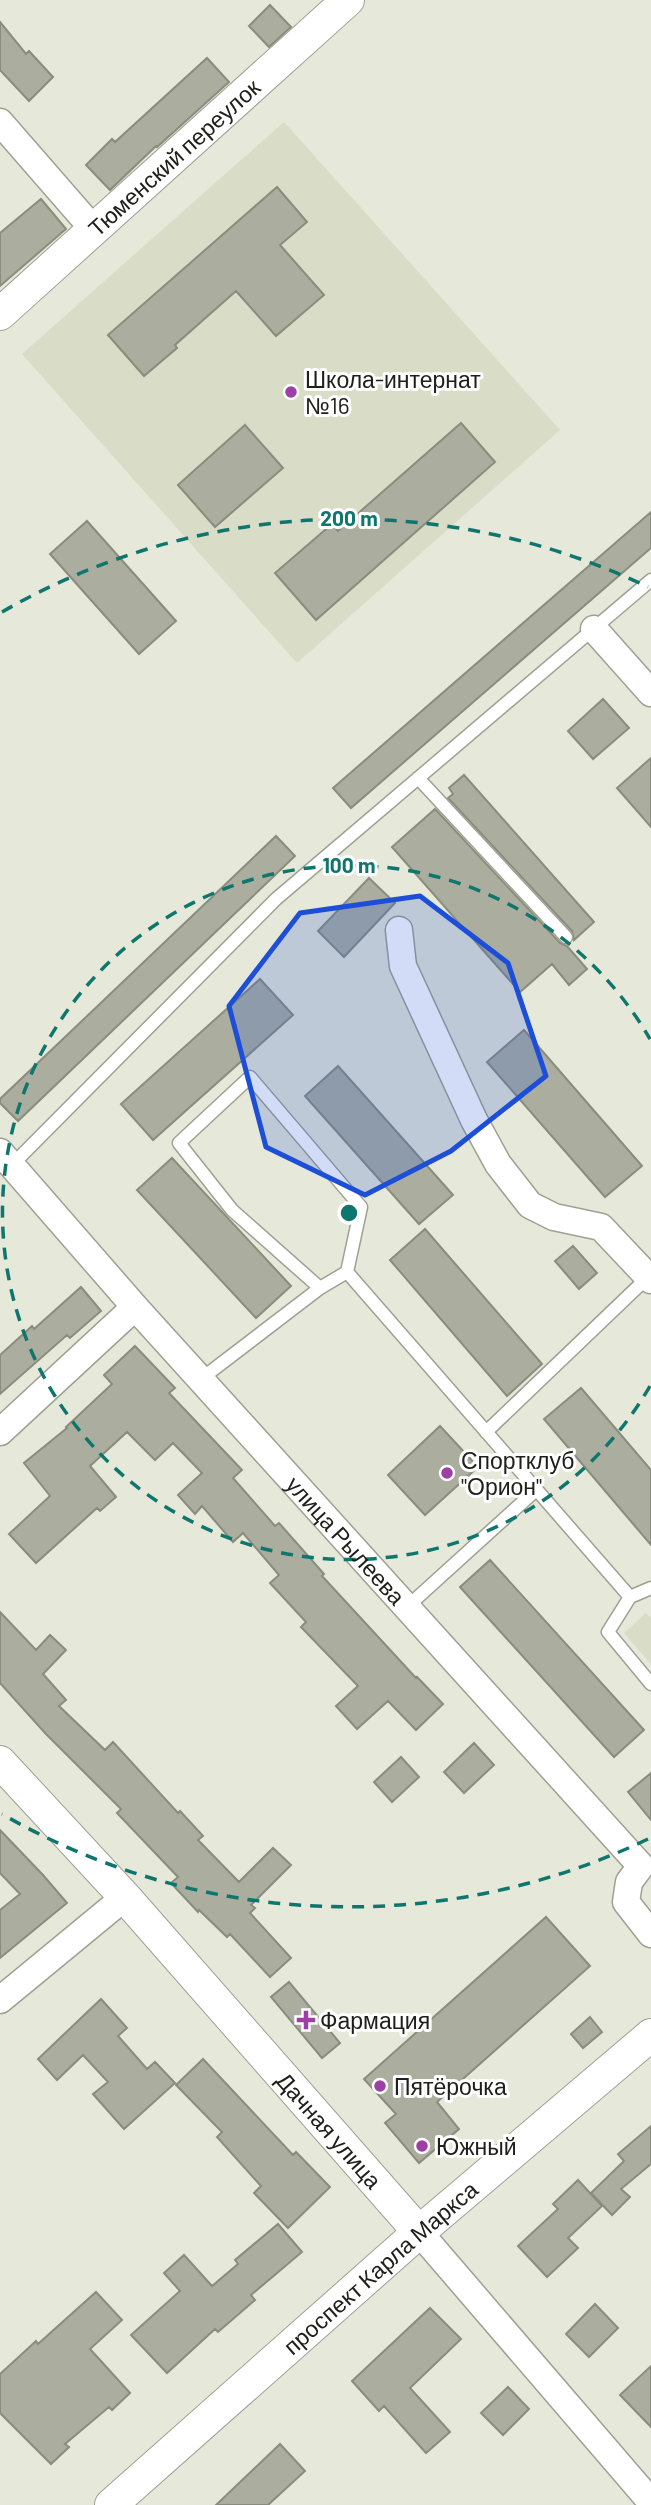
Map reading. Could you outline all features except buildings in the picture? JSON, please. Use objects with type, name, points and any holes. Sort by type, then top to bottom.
[{"type":"street","name":"Тюменский переулок","points":[[0,314],[348,0]]},
{"type":"street","points":[[0,122],[94,230]]},
{"type":"street","points":[[594,629],[651,693]]},
{"type":"street","points":[[399,930],[403,966],[474,1120],[498,1164],[530,1205],[554,1217],[601,1227],[650,1279]]},
{"type":"street","name":"улица Рылеева","points":[[6,1158],[135,1307],[407,1607],[646,1861],[629,1882],[626,1902],[651,1934]]},
{"type":"street","points":[[0,1432],[135,1307]]},
{"type":"street","name":"Дачная улица","points":[[0,1762],[125,1897],[651,2502]]},
{"type":"street","points":[[0,2000],[125,1897]]},
{"type":"street","name":"проспект Карла Маркса","points":[[111,2505],[419,2232],[651,2035]]},
{"type":"lane","points":[[6,1158],[276,899],[651,580]]},
{"type":"lane","points":[[418,778],[566,937]]},
{"type":"lane","points":[[201,1379],[320,1288],[347,1272],[361,1207],[250,1077],[178,1143],[232,1210],[320,1288]]},
{"type":"lane","points":[[347,1272],[630,1597]]},
{"type":"lane","points":[[486,1432],[650,1279]]},
{"type":"lane","points":[[407,1607],[536,1490]]},
{"type":"lane","points":[[651,1588],[630,1597],[608,1632],[651,1684]]},
{"type":"highlighted area","points":[[420,896],[508,963],[546,1076],[451,1151],[365,1195],[266,1147],[229,1006],[300,913]]},
{"type":"shaded area","name":"Школа-интернат №16","points":[[284,122],[560,430],[297,663],[22,354]]},
{"type":"shaded area","points":[[646,1613],[651,1618],[651,1664],[624,1633]]},
{"type":"place","name":"Школа-интернат №16","points":[[291,392]]},
{"type":"place","name":"Спортклуб \"Орион\"","points":[[447,1473]]},
{"type":"place","name":"Фармация","points":[[306,2020]]},
{"type":"place","name":"Пятёрочка","points":[[380,2086]]},
{"type":"place","name":"Южный","points":[[422,2146]]}]
